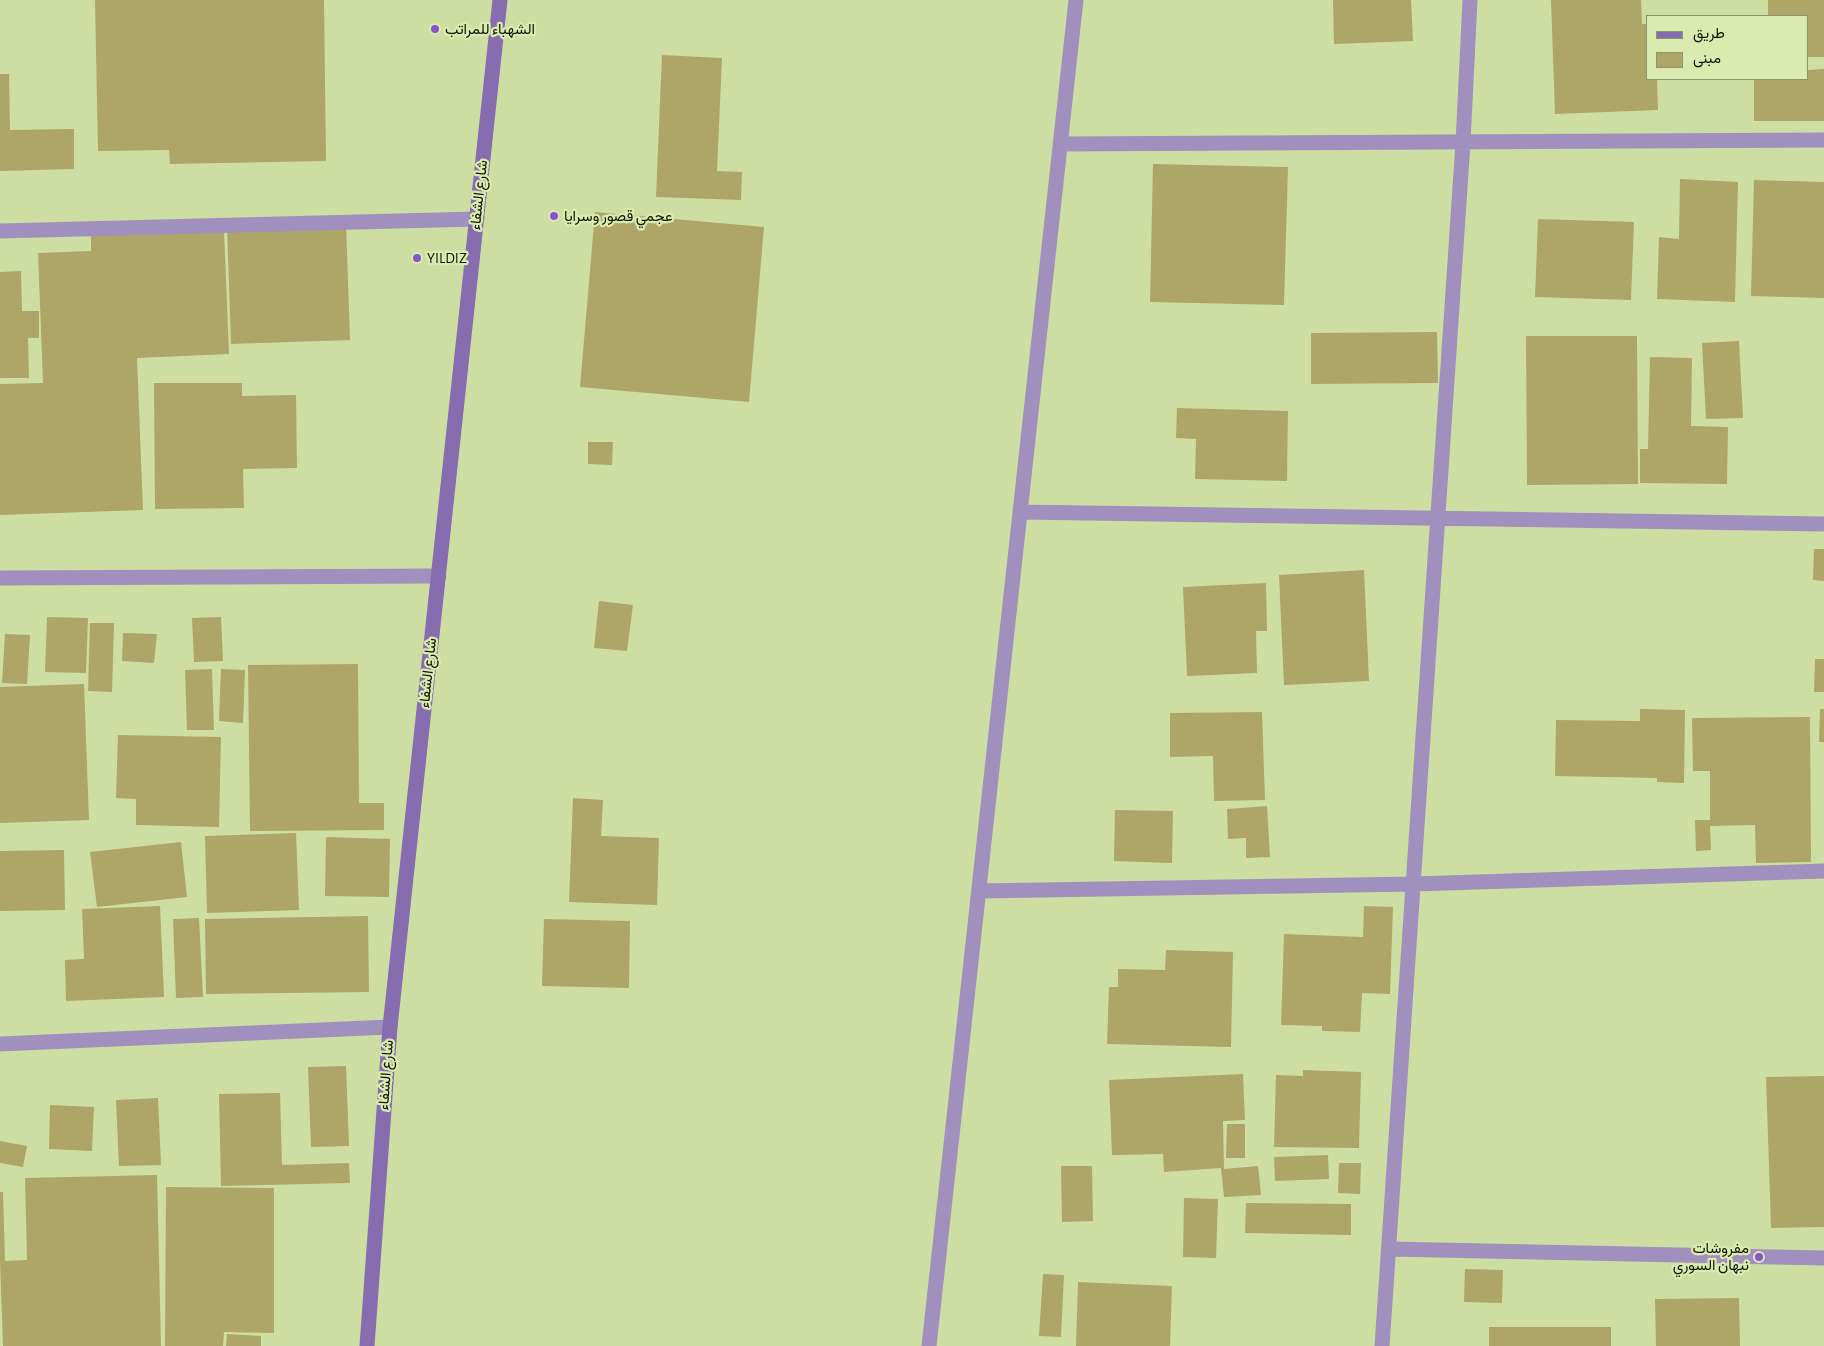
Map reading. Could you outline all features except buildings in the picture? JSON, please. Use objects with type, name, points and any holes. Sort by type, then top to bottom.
[{"type":"street","name":"شارع الشفاء","points":[[367,1346],[390,1027],[500,0]]},
{"type":"street","points":[[929,1346],[1076,0]]},
{"type":"street","points":[[1382,1346],[1463,142],[1470,0]]},
{"type":"street","points":[[1060,144],[1824,140]]},
{"type":"street","points":[[0,231],[477,219]]},
{"type":"street","points":[[1020,512],[1824,524]]},
{"type":"street","points":[[0,578],[439,576]]},
{"type":"street","points":[[979,891],[1414,884],[1824,871]]},
{"type":"street","points":[[0,1044],[390,1027]]},
{"type":"street","points":[[1389,1249],[1824,1258]]},
{"type":"place","name":"الشهباء للمراتب","points":[[435,29]]},
{"type":"place","name":"عجمي قصور وسرايا","points":[[554,216]]},
{"type":"place","name":"YILDIZ","points":[[417,258]]},
{"type":"place","name":"مفروشات نبهان السوري","points":[[1759,1257]]}]
